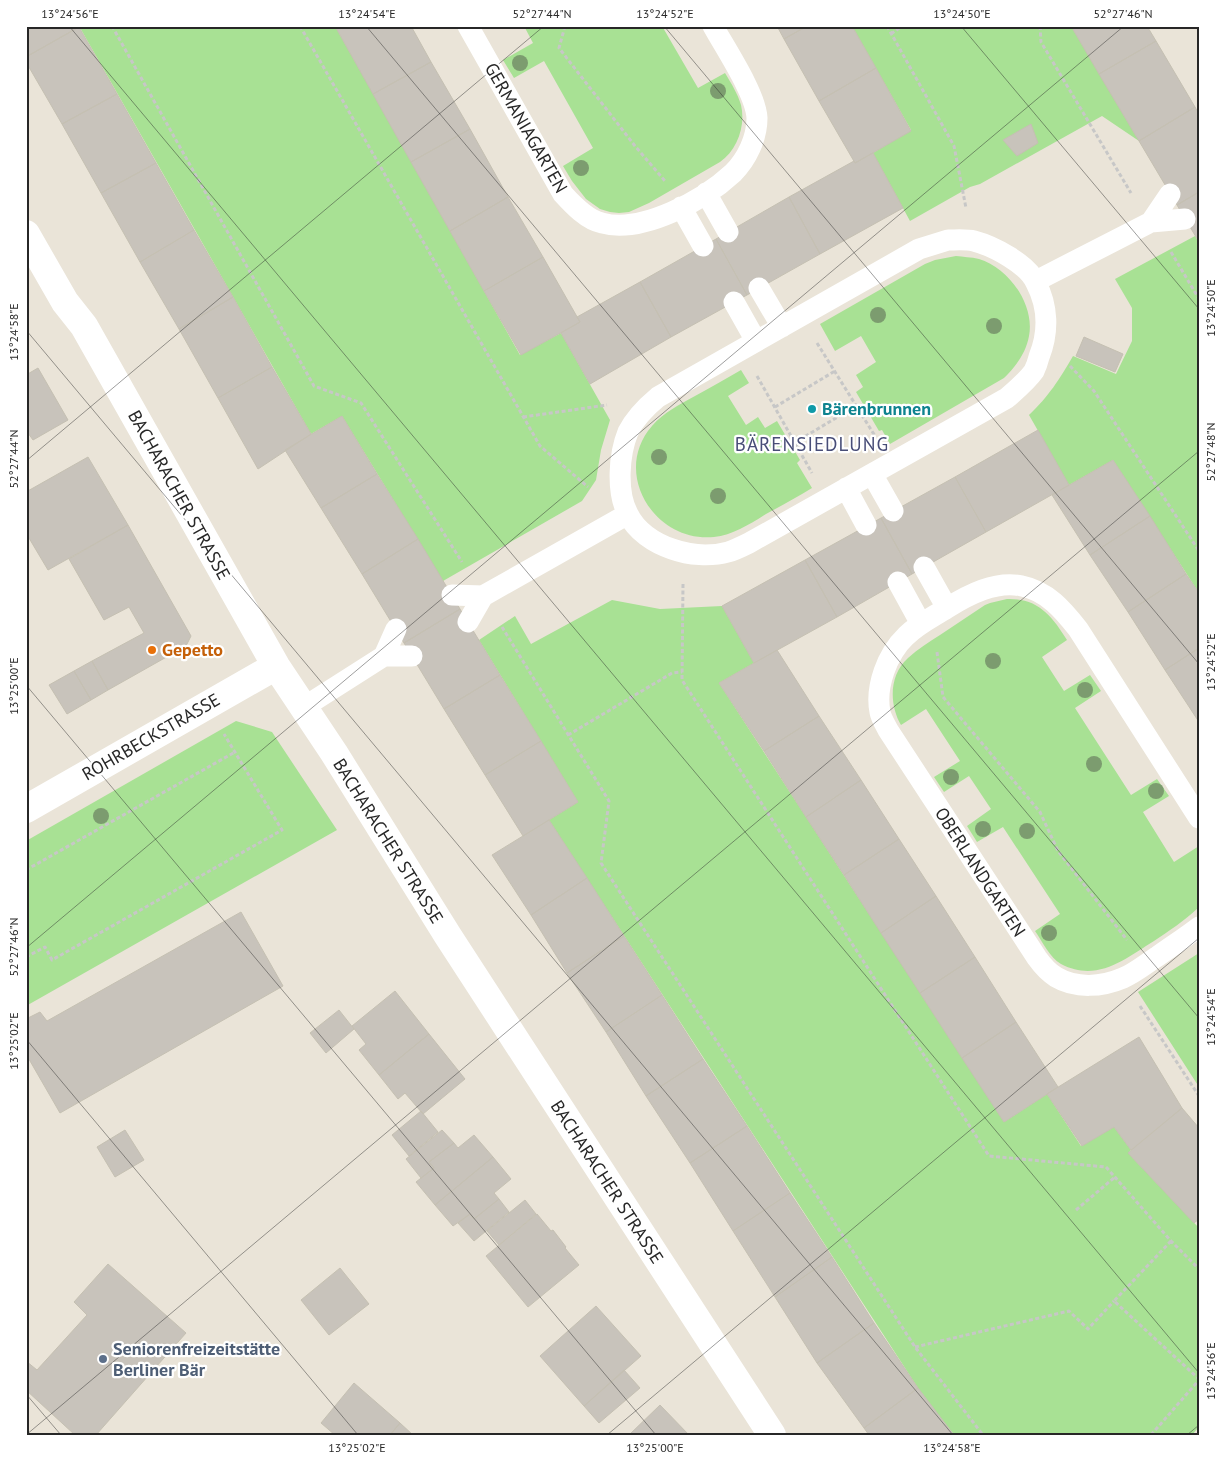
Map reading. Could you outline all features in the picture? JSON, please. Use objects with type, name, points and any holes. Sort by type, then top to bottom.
[{"type":"street","name":"BACHARACHER STRASSE","points":[[26,234],[65,302],[88,334],[276,666],[304,707],[448,936],[772,1435]]},
{"type":"street","name":"ROHRBECKSTRASSE","points":[[26,809],[276,666]]},
{"type":"lane","name":"GERMANIAGARTEN","points":[[468,26],[563,194],[579,211],[601,223],[626,225],[652,220],[706,193],[733,172],[745,157],[754,139],[757,118],[751,97],[713,26]]},
{"type":"lane","points":[[706,193],[728,232]]},
{"type":"lane","points":[[1151,222],[1170,194]]},
{"type":"lane","points":[[681,207],[703,246]]},
{"type":"lane","points":[[1036,281],[1151,222],[1185,218]]},
{"type":"lane","points":[[948,240],[972,241],[992,247],[1007,255],[1024,268],[1036,281],[1045,309],[1046,327],[1043,346],[1034,371],[1007,398],[749,543],[728,552],[704,555],[686,554],[654,541],[642,532],[628,514],[620,480],[621,455],[629,431],[642,411],[658,398],[918,249],[948,240]]},
{"type":"lane","points":[[759,288],[782,327]]},
{"type":"lane","points":[[734,302],[756,342]]},
{"type":"lane","points":[[872,474],[893,510]]},
{"type":"lane","points":[[846,488],[866,525]]},
{"type":"lane","points":[[468,622],[483,596],[628,514]]},
{"type":"lane","points":[[924,567],[947,608]]},
{"type":"lane","points":[[898,582],[921,624]]},
{"type":"lane","name":"OBERLANDGARTEN","points":[[1199,818],[1078,629],[1062,610],[1042,593],[1021,586],[1002,585],[964,597],[905,636],[882,675],[879,696],[880,713],[888,730],[1037,958],[1056,977],[1071,983],[1101,986],[1122,979],[1199,927]]},
{"type":"lane","points":[[452,595],[483,596]]},
{"type":"lane","points":[[384,656],[396,629]]},
{"type":"lane","points":[[304,707],[384,656],[412,656]]},
{"type":"path","points":[[112,26],[314,386],[361,403],[483,596],[608,801],[601,863],[915,1347],[983,1435]]},
{"type":"path","points":[[300,26],[540,446],[590,488],[628,514]]},
{"type":"path","points":[[565,26],[558,48],[665,181]]},
{"type":"path","points":[[886,26],[954,146],[972,241]]},
{"type":"path","points":[[891,34],[902,26]]},
{"type":"path","points":[[1040,26],[1041,42],[1136,202],[1166,244],[1199,299]]},
{"type":"path","points":[[782,327],[815,340],[835,371],[875,437],[872,474]]},
{"type":"path","points":[[756,342],[753,368],[815,478],[846,488]]},
{"type":"path","points":[[1043,346],[1066,363],[1094,391],[1199,551]]},
{"type":"path","points":[[774,407],[835,371]]},
{"type":"path","points":[[523,417],[619,403],[642,411]]},
{"type":"path","points":[[794,443],[856,406]]},
{"type":"path","points":[[686,554],[683,574],[682,680],[989,1156],[1106,1167],[1171,1241],[1199,1269]]},
{"type":"path","points":[[937,651],[943,697],[1040,812],[1058,851],[1130,943]]},
{"type":"path","points":[[568,735],[672,673],[682,672]]},
{"type":"path","points":[[26,957],[45,947],[52,960],[282,830],[223,732]]},
{"type":"path","points":[[26,870],[235,752]]},
{"type":"path","points":[[1122,979],[1199,1096]]},
{"type":"path","points":[[1076,1210],[1115,1177]]},
{"type":"path","points":[[915,1347],[1069,1311],[1088,1329],[1171,1241]]},
{"type":"path","points":[[1114,1301],[1199,1380],[1151,1435]]},
{"type":"green space","points":[[79,26],[335,26],[520,355],[561,333],[610,420],[601,450],[596,480],[582,501],[443,581],[342,416],[311,434]]},
{"type":"green space","points":[[524,26],[662,26],[698,88],[725,73],[741,105],[742,121],[739,137],[731,151],[720,162],[649,203],[629,212],[619,213],[600,209],[586,199],[563,166],[593,148],[544,61],[514,78],[503,60],[533,43]]},
{"type":"green space","points":[[852,26],[1071,26],[1139,141],[1102,116],[910,221],[873,153],[911,130]]},
{"type":"green space","points":[[1195,236],[1199,242],[1199,593],[1113,460],[1069,485],[1029,415],[1053,387],[1073,356],[1116,374],[1132,341],[1132,308],[1115,279]]},
{"type":"green space","points":[[956,256],[979,259],[990,264],[1000,270],[1018,289],[1024,300],[1030,324],[1026,348],[1004,378],[890,444],[882,430],[879,431],[856,392],[863,387],[856,375],[876,362],[861,336],[835,351],[820,324],[925,264]]},
{"type":"green space","points":[[741,370],[749,383],[728,396],[746,425],[758,417],[765,428],[777,421],[800,460],[797,463],[812,488],[735,531],[714,537],[693,536],[674,529],[658,517],[646,501],[638,483],[636,464],[640,445],[652,426],[667,413]]},
{"type":"green space","points":[[1007,599],[1018,599],[1036,605],[1050,616],[1067,640],[1042,657],[1064,691],[1090,675],[1101,691],[1075,708],[1131,795],[1157,779],[1169,796],[1143,812],[1174,862],[1199,846],[1199,907],[1176,926],[1132,955],[1099,970],[1074,969],[1061,964],[1050,954],[1035,931],[1060,914],[1003,827],[977,842],[967,826],[991,809],[969,776],[944,792],[934,777],[960,761],[926,709],[901,725],[894,708],[894,681],[897,673],[908,658],[985,605]]},
{"type":"green space","points":[[612,600],[660,609],[722,606],[754,663],[719,683],[1004,1122],[1047,1094],[1081,1146],[1114,1127],[1131,1150],[1128,1153],[1199,1228],[1199,1427],[1192,1435],[954,1435],[918,1388],[549,820],[578,802],[479,640],[515,616],[531,644]]},
{"type":"green space","points":[[236,721],[272,732],[337,830],[26,1006],[26,841]]},
{"type":"green space","points":[[1199,953],[1199,1087],[1138,992]]},
{"type":"building","points":[[26,26],[79,26],[79,27],[26,57]]},
{"type":"building","points":[[335,26],[411,26],[431,62],[373,94]]},
{"type":"building","points":[[777,26],[807,26],[784,39]]},
{"type":"building","points":[[807,26],[852,26],[876,68],[819,101],[784,39]]},
{"type":"building","points":[[1071,26],[1147,26],[1156,41],[1099,74]]},
{"type":"building","points":[[79,27],[117,94],[62,124],[26,62],[26,57]]},
{"type":"building","points":[[1156,41],[1195,107],[1139,141],[1099,74]]},
{"type":"building","points":[[431,62],[470,129],[411,162],[373,94]]},
{"type":"building","points":[[876,68],[911,131],[855,163],[819,101]]},
{"type":"building","points":[[117,94],[156,163],[101,193],[62,124]]},
{"type":"building","points":[[1195,107],[1199,114],[1199,192],[1177,205],[1139,141]]},
{"type":"building","points":[[1031,124],[1038,143],[1017,156],[1003,140]]},
{"type":"building","points":[[470,129],[508,197],[450,231],[411,162]]},
{"type":"building","points":[[873,153],[903,208],[820,254],[789,197],[854,161],[855,163]]},
{"type":"building","points":[[156,163],[194,230],[140,262],[101,193]]},
{"type":"building","points":[[1199,192],[1199,242],[1177,205]]},
{"type":"building","points":[[508,197],[543,257],[484,291],[450,231]]},
{"type":"building","points":[[789,197],[820,254],[747,295],[716,239]]},
{"type":"building","points":[[194,230],[233,297],[179,329],[140,262]]},
{"type":"building","points":[[716,239],[747,295],[671,337],[640,282]]},
{"type":"building","points":[[543,257],[580,322],[521,355],[484,291]]},
{"type":"building","points":[[640,282],[671,337],[590,384],[561,333],[580,322],[577,317]]},
{"type":"building","points":[[233,297],[272,367],[218,398],[179,329]]},
{"type":"building","points":[[1084,337],[1123,354],[1115,372],[1076,356]]},
{"type":"building","points":[[272,367],[311,434],[258,469],[218,398]]},
{"type":"building","points":[[38,368],[68,420],[33,440],[28,433],[26,434],[26,375]]},
{"type":"building","points":[[342,416],[377,474],[321,508],[285,450]]},
{"type":"building","points":[[1038,430],[1069,485],[986,532],[955,477]]},
{"type":"building","points":[[88,457],[128,525],[48,570],[26,533],[26,492]]},
{"type":"building","points":[[1113,460],[1150,516],[1090,555],[1052,495]]},
{"type":"building","points":[[377,474],[418,539],[362,574],[321,508]]},
{"type":"building","points":[[955,477],[986,532],[912,574],[881,518]]},
{"type":"building","points":[[1150,516],[1186,574],[1128,612],[1090,555]]},
{"type":"building","points":[[881,518],[912,574],[837,617],[805,560]]},
{"type":"building","points":[[128,525],[191,636],[186,646],[108,690],[92,661],[144,633],[129,607],[104,620],[69,559]]},
{"type":"building","points":[[418,539],[460,609],[404,643],[362,574]]},
{"type":"building","points":[[805,560],[837,617],[754,663],[722,606]]},
{"type":"building","points":[[1186,574],[1199,593],[1199,648],[1165,670],[1128,612]]},
{"type":"building","points":[[460,609],[500,675],[444,709],[404,643]]},
{"type":"building","points":[[1199,648],[1199,722],[1165,670]]},
{"type":"building","points":[[777,650],[819,716],[764,751],[719,683]]},
{"type":"building","points":[[92,661],[108,690],[91,700],[74,671]]},
{"type":"building","points":[[74,671],[91,700],[67,714],[49,685]]},
{"type":"building","points":[[500,675],[541,741],[485,775],[444,709]]},
{"type":"building","points":[[819,716],[861,780],[806,817],[764,751]]},
{"type":"building","points":[[541,741],[578,802],[523,836],[485,775]]},
{"type":"building","points":[[861,780],[899,839],[844,875],[806,817]]},
{"type":"building","points":[[549,820],[587,878],[531,915],[492,855]]},
{"type":"building","points":[[899,839],[936,896],[881,933],[844,875]]},
{"type":"building","points":[[587,878],[624,936],[567,973],[531,915]]},
{"type":"building","points":[[936,896],[975,957],[920,993],[881,933]]},
{"type":"building","points":[[241,912],[283,986],[60,1113],[26,1054],[26,1019],[40,1012],[47,1021]]},
{"type":"building","points":[[624,936],[662,995],[606,1032],[567,973]]},
{"type":"building","points":[[975,957],[1016,1022],[962,1058],[920,993]]},
{"type":"building","points":[[395,991],[429,1034],[379,1075],[359,1050],[366,1044],[352,1026]]},
{"type":"building","points":[[662,995],[703,1059],[646,1096],[606,1032]]},
{"type":"building","points":[[339,1010],[354,1029],[326,1053],[310,1033]]},
{"type":"building","points":[[1016,1022],[1058,1087],[1004,1122],[962,1058]]},
{"type":"building","points":[[429,1034],[465,1079],[423,1114],[405,1093],[398,1099],[379,1075]]},
{"type":"building","points":[[1139,1037],[1182,1108],[1131,1150],[1114,1127],[1082,1146],[1047,1094]]},
{"type":"building","points":[[703,1059],[747,1126],[690,1163],[646,1096]]},
{"type":"building","points":[[1182,1108],[1199,1128],[1199,1219],[1194,1223],[1128,1153]]},
{"type":"building","points":[[421,1111],[438,1132],[409,1156],[392,1135]]},
{"type":"building","points":[[747,1126],[790,1193],[733,1231],[690,1163]]},
{"type":"building","points":[[125,1130],[144,1160],[115,1177],[97,1147]]},
{"type":"building","points":[[442,1130],[454,1143],[429,1162],[434,1168],[421,1178],[406,1159]]},
{"type":"building","points":[[474,1135],[493,1157],[435,1205],[416,1182],[434,1168],[429,1162],[454,1143],[458,1148]]},
{"type":"building","points":[[493,1157],[511,1179],[494,1193],[499,1199],[474,1219],[470,1214],[453,1226],[435,1205]]},
{"type":"building","points":[[790,1193],[832,1257],[775,1297],[733,1231]]},
{"type":"building","points":[[499,1199],[509,1212],[474,1241],[458,1223],[470,1214],[474,1219]]},
{"type":"building","points":[[525,1200],[536,1214],[499,1245],[487,1231]]},
{"type":"building","points":[[537,1214],[551,1231],[553,1230],[579,1265],[528,1307],[486,1256]]},
{"type":"building","points":[[832,1257],[874,1323],[817,1363],[775,1297]]},
{"type":"building","points":[[108,1264],[186,1333],[96,1435],[75,1435],[26,1390],[26,1361],[37,1370],[87,1315],[74,1302]]},
{"type":"building","points":[[340,1268],[369,1304],[329,1335],[301,1300]]},
{"type":"building","points":[[596,1306],[641,1356],[584,1406],[540,1356]]},
{"type":"building","points":[[874,1323],[918,1388],[864,1428],[817,1363]]},
{"type":"building","points":[[624,1370],[640,1388],[599,1423],[584,1406]]},
{"type":"building","points":[[354,1383],[400,1423],[390,1435],[335,1435],[321,1423]]},
{"type":"building","points":[[918,1388],[954,1435],[869,1435],[864,1428]]},
{"type":"building","points":[[660,1405],[689,1435],[629,1435]]},
{"type":"building","points":[[400,1423],[413,1435],[390,1435]]},
{"type":"place","name":"Bärenbrunnen","points":[[812,409]]},
{"type":"place","name":"Gepetto","points":[[152,650]]},
{"type":"place","name":"Seniorenfreizeitstätte Berliner Bär","points":[[103,1359]]},
{"type":"district","name":"BÄRENSIEDLUNG","points":[[812,444]]}]
